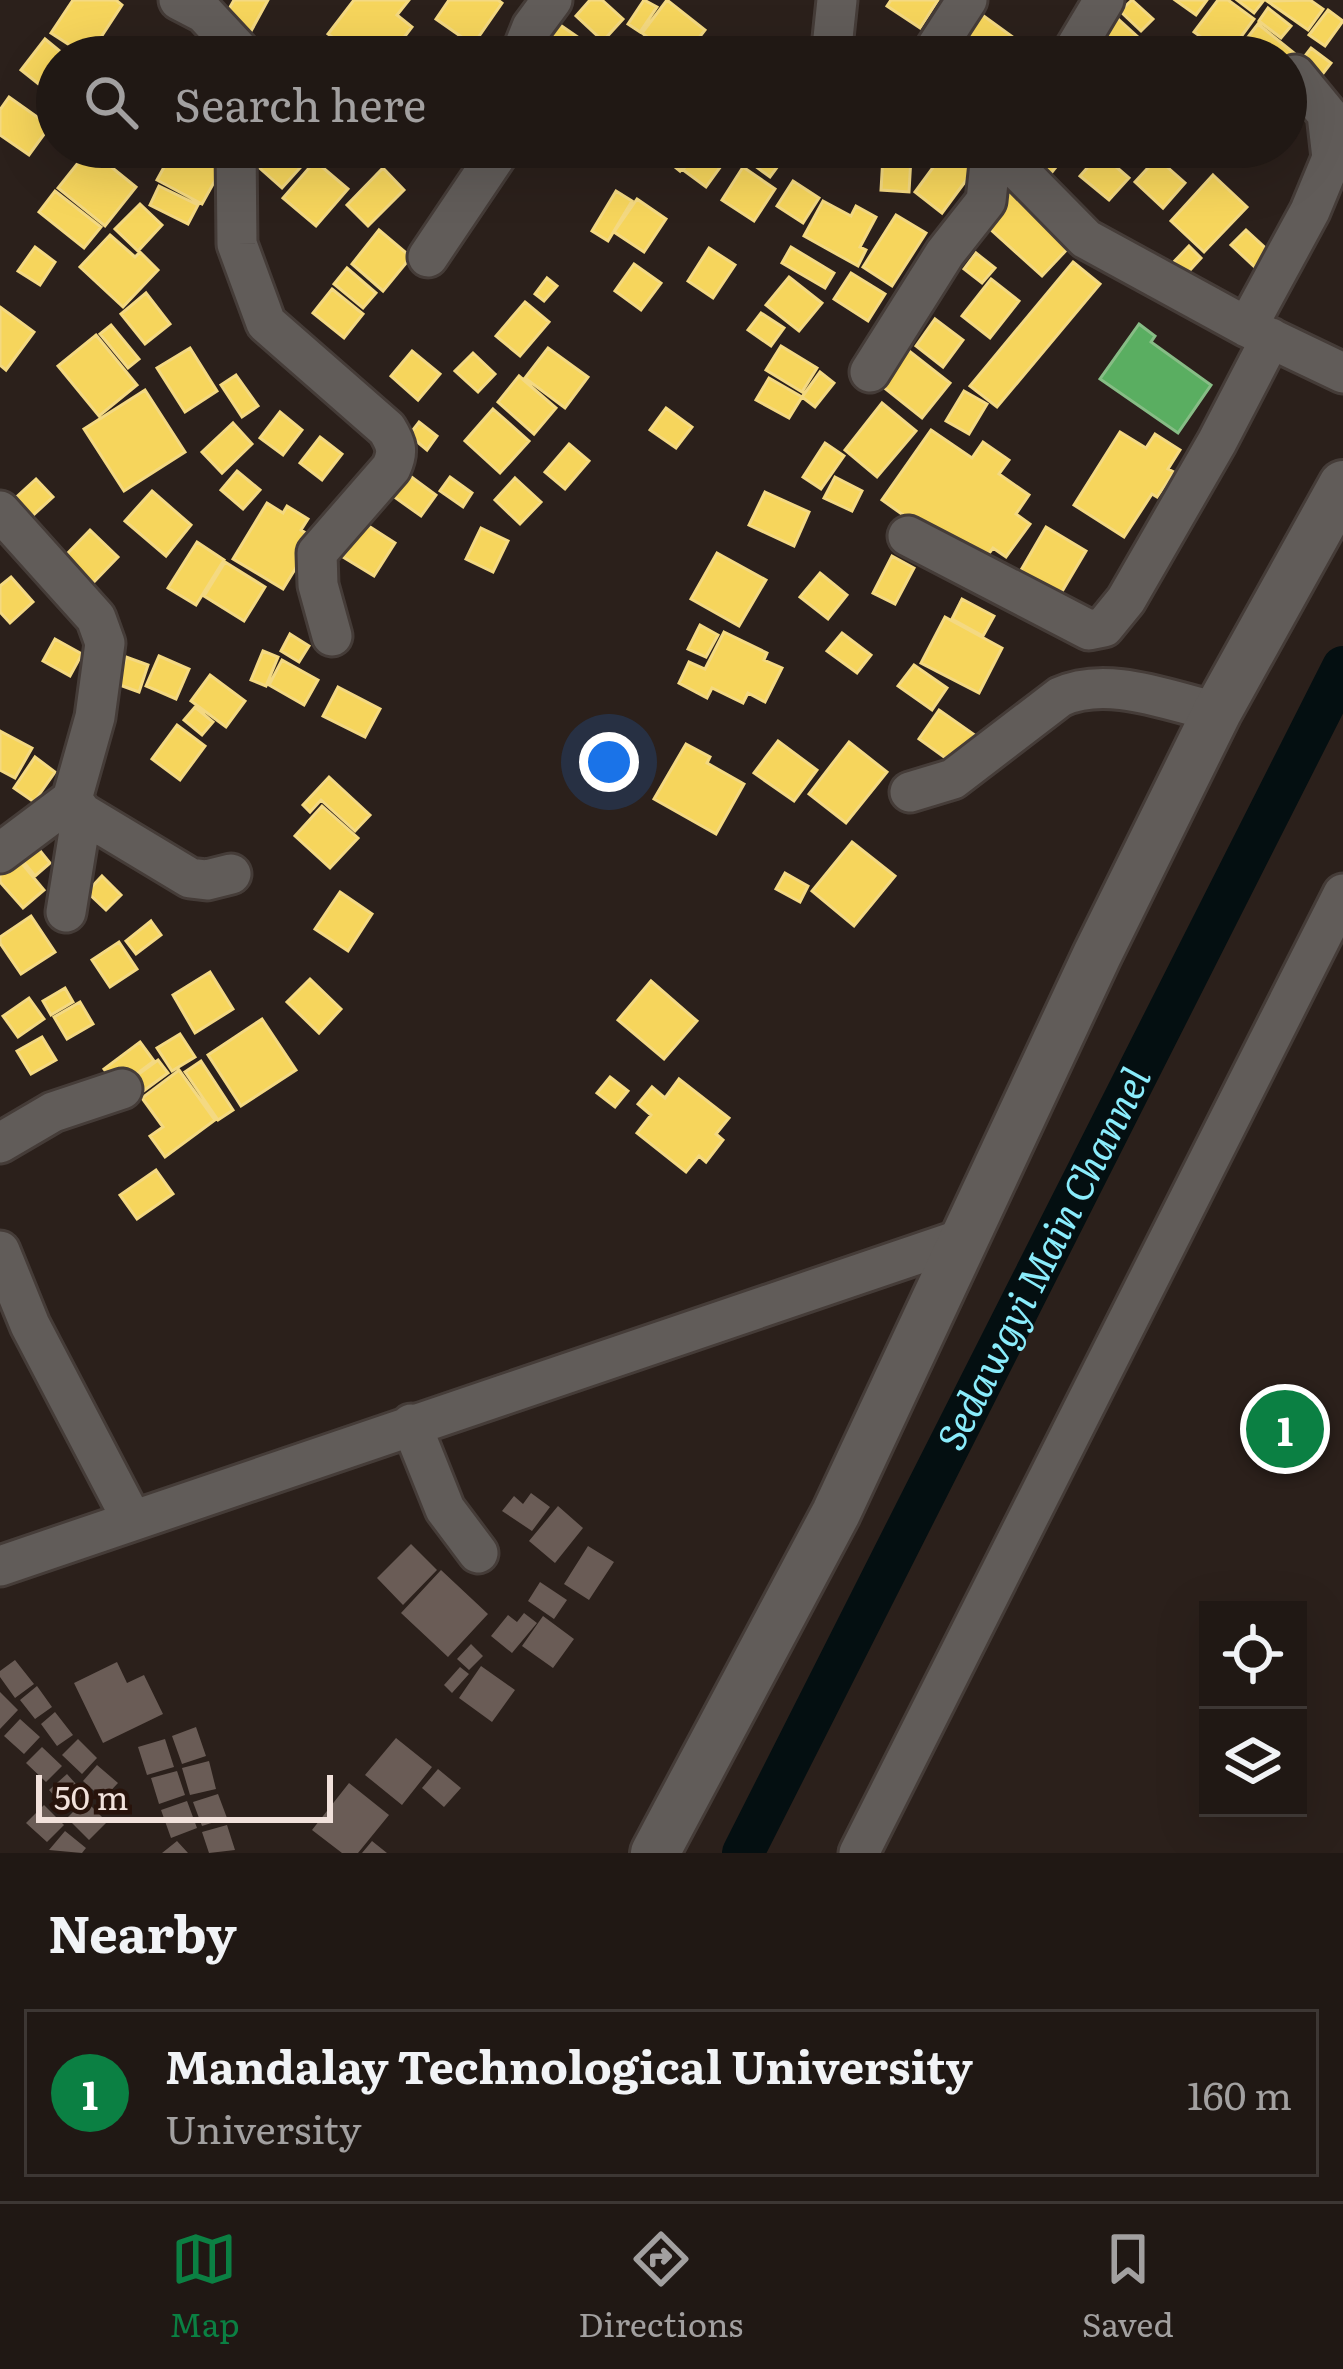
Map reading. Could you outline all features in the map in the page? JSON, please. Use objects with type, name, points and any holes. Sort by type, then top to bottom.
[{"type":"street","points":[[179,0],[204,14],[225,36]]},
{"type":"street","points":[[528,36],[552,0]]},
{"type":"street","points":[[833,36],[837,0]]},
{"type":"street","points":[[944,36],[967,0]]},
{"type":"street","points":[[1083,36],[1104,0]]},
{"type":"street","points":[[908,536],[1089,629],[1104,627],[1126,600],[1217,442],[1289,254],[1332,158],[1327,114],[1307,90]]},
{"type":"street","points":[[236,168],[237,244],[266,323],[387,429],[396,443],[391,468],[317,554],[318,585],[332,636]]},
{"type":"street","points":[[428,257],[488,168]]},
{"type":"street","points":[[870,372],[944,253],[986,201],[992,168]]},
{"type":"street","points":[[1008,168],[1086,238],[1259,333],[1343,373]]},
{"type":"street","points":[[655,1853],[836,1513],[1217,712],[1343,485]]},
{"type":"street","points":[[0,512],[96,618],[105,643],[77,806],[66,912]]},
{"type":"street","points":[[910,792],[953,778],[1078,689],[1121,690],[1217,712]]},
{"type":"street","points":[[0,853],[77,806]]},
{"type":"street","points":[[77,806],[190,878],[207,880],[231,874]]},
{"type":"street","points":[[859,1853],[1343,893]]},
{"type":"street","points":[[0,1143],[53,1112],[122,1089]]},
{"type":"street","points":[[0,1566],[965,1238]]},
{"type":"street","points":[[0,1251],[30,1325],[131,1518]]},
{"type":"street","points":[[411,1424],[445,1509],[478,1553]]},
{"type":"building: Homes","points":[[73,0],[116,0],[122,5],[102,36],[51,33]]},
{"type":"building: Homes","points":[[234,0],[268,0],[250,33],[224,18]]},
{"type":"building: Homes","points":[[354,0],[409,0],[397,15],[412,27],[405,36],[328,34]]},
{"type":"building: Homes","points":[[449,0],[502,3],[479,36],[460,36],[436,19]]},
{"type":"building: Homes","points":[[590,0],[602,0],[623,19],[608,36],[598,36],[576,16]]},
{"type":"building: Homes","points":[[644,0],[657,7],[640,32],[628,24]]},
{"type":"building: Homes","points":[[667,0],[705,30],[700,36],[642,33]]},
{"type":"building: Homes","points":[[891,0],[938,0],[920,28],[887,6]]},
{"type":"building: Homes","points":[[1132,0],[1153,19],[1141,31],[1120,11]]},
{"type":"building: Homes","points":[[1175,0],[1207,0],[1196,15]]},
{"type":"building: Homes","points":[[1218,0],[1228,0],[1254,19],[1242,36],[1194,32]]},
{"type":"building: Homes","points":[[1237,0],[1264,0],[1254,13]]},
{"type":"building: Homes","points":[[1310,0],[1323,9],[1308,30],[1267,1]]},
{"type":"building: Homes","points":[[1268,8],[1291,26],[1278,36],[1259,21]]},
{"type":"building: Homes","points":[[974,9],[1011,36],[961,36],[957,33]]},
{"type":"building: Homes","points":[[1328,10],[1343,21],[1325,46],[1309,35]]},
{"type":"building: Homes","points":[[1116,17],[1137,36],[1103,36]]},
{"type":"building: Homes","points":[[550,18],[576,36],[538,36]]},
{"type":"building: Homes","points":[[1258,24],[1273,36],[1249,36]]},
{"type":"building: Homes","points":[[1311,48],[1331,63],[1318,80],[1307,72]]},
{"type":"building: Homes","points":[[36,51],[36,82],[21,70]]},
{"type":"building: Homes","points":[[9,97],[36,116],[36,145],[29,155],[0,135],[0,110]]},
{"type":"building: Homes","points":[[74,168],[112,168],[136,187],[105,226],[58,188]]},
{"type":"building: Homes","points":[[164,168],[222,168],[202,204],[157,180]]},
{"type":"building: Homes","points":[[260,168],[300,168],[282,188]]},
{"type":"building: Homes","points":[[309,168],[323,168],[348,189],[316,226],[283,198]]},
{"type":"building: Homes","points":[[383,168],[404,190],[368,226],[347,205]]},
{"type":"building: Homes","points":[[684,168],[720,168],[706,187]]},
{"type":"building: Homes","points":[[742,168],[775,189],[754,221],[722,200]]},
{"type":"building: Homes","points":[[882,168],[910,168],[909,192],[881,190]]},
{"type":"building: Homes","points":[[933,168],[973,171],[942,213],[915,192]]},
{"type":"building: Homes","points":[[1029,168],[1055,168],[1045,181]]},
{"type":"building: Homes","points":[[1087,168],[1117,168],[1129,178],[1109,200],[1080,176]]},
{"type":"building: Homes","points":[[1148,168],[1168,168],[1185,183],[1163,208],[1135,182]]},
{"type":"building: Homes","points":[[1213,175],[1247,207],[1204,252],[1171,221]]},
{"type":"building: Homes","points":[[793,181],[819,198],[803,223],[777,206]]},
{"type":"building: Homes","points":[[159,186],[198,205],[188,224],[150,205]]},
{"type":"building: Homes","points":[[1010,187],[1073,243],[1042,276],[980,220]]},
{"type":"building: Homes","points":[[55,191],[101,227],[84,248],[39,212]]},
{"type":"building: Homes","points":[[616,191],[632,201],[608,241],[592,231]]},
{"type":"building: Homes","points":[[637,199],[666,219],[644,252],[614,232]]},
{"type":"building: Homes","points":[[823,201],[851,216],[856,206],[876,217],[860,247],[866,250],[858,266],[804,236]]},
{"type":"building: Homes","points":[[140,204],[162,225],[138,251],[115,229]]},
{"type":"building: Homes","points":[[896,215],[926,233],[892,286],[863,267]]},
{"type":"building: Homes","points":[[379,230],[411,257],[383,291],[352,264]]},
{"type":"building: Homes","points":[[1246,230],[1273,255],[1259,271],[1231,245]]},
{"type":"building: Homes","points":[[110,235],[135,257],[140,252],[158,270],[123,307],[80,267]]},
{"type":"building: Homes","points":[[1189,246],[1201,258],[1180,281],[1167,269]]},
{"type":"building: Homes","points":[[35,247],[55,262],[40,285],[18,271]]},
{"type":"building: Homes","points":[[791,247],[834,273],[825,288],[782,263]]},
{"type":"building: Homes","points":[[709,248],[735,265],[713,298],[688,281]]},
{"type":"building: Homes","points":[[976,253],[995,268],[982,283],[964,269]]},
{"type":"building: Homes","points":[[1073,262],[1100,284],[997,407],[970,386]]},
{"type":"building: Homes","points":[[634,264],[661,283],[641,310],[615,291]]},
{"type":"building: Homes","points":[[347,268],[376,293],[363,308],[334,284]]},
{"type":"building: Homes","points":[[851,273],[885,294],[868,321],[834,299]]},
{"type":"building: Homes","points":[[789,277],[822,303],[799,331],[766,305]]},
{"type":"building: Homes","points":[[547,278],[557,286],[544,301],[535,294]]},
{"type":"building: Homes","points":[[991,279],[1019,301],[990,338],[962,316]]},
{"type":"building: Homes","points":[[332,289],[363,314],[344,338],[313,313]]},
{"type":"building: Homes","points":[[146,293],[170,324],[145,344],[121,314]]},
{"type":"building: Homes","points":[[525,302],[549,322],[520,356],[496,336]]},
{"type":"building: Homes","points":[[0,307],[34,332],[6,370],[0,365]]},
{"type":"building: Homes","points":[[761,313],[784,328],[771,346],[748,330]]},
{"type":"building: Homes","points":[[935,319],[963,340],[943,367],[916,346]]},
{"type":"building: Homes","points":[[111,325],[139,359],[128,368],[100,334]]},
{"type":"building: Homes","points":[[96,335],[137,385],[99,416],[58,366]]},
{"type":"building: Homes","points":[[781,346],[817,368],[802,392],[766,370]]},
{"type":"building: Homes","points":[[904,347],[950,383],[922,418],[877,382]]},
{"type":"building: Homes","points":[[190,348],[217,391],[185,412],[157,368]]},
{"type":"building: Homes","points":[[548,348],[588,377],[565,408],[525,378]]},
{"type":"building: Homes","points":[[412,351],[440,374],[418,400],[391,376]]},
{"type":"building: Homes","points":[[473,353],[495,374],[478,392],[455,371]]},
{"type":"building: Homes","points":[[820,372],[834,383],[815,407],[802,397]]},
{"type":"building: Homes","points":[[236,375],[258,406],[242,417],[221,385]]},
{"type":"building: Homes","points":[[519,376],[556,408],[534,434],[498,402]]},
{"type":"building: Homes","points":[[769,378],[802,397],[789,418],[756,400]]},
{"type":"building: Homes","points":[[145,390],[185,452],[124,491],[84,429]]},
{"type":"building: Homes","points":[[964,391],[987,404],[969,434],[946,421]]},
{"type":"building: Homes","points":[[882,403],[916,431],[877,477],[845,450]]},
{"type":"building: Homes","points":[[666,408],[692,427],[676,448],[650,430]]},
{"type":"building: Homes","points":[[493,409],[529,441],[500,473],[465,441]]},
{"type":"building: Homes","points":[[280,412],[302,430],[283,455],[260,438]]},
{"type":"building: Homes","points":[[419,422],[437,436],[427,450],[409,435]]},
{"type":"building: Homes","points":[[233,423],[252,444],[222,473],[202,452]]},
{"type":"building: Homes","points":[[931,430],[972,458],[983,442],[1009,460],[999,474],[1029,495],[1016,514],[1030,524],[1006,557],[993,548],[978,568],[882,500]]},
{"type":"building: Homes","points":[[1120,432],[1146,448],[1155,434],[1180,450],[1168,469],[1174,472],[1157,497],[1152,494],[1124,537],[1074,505]]},
{"type":"building: Homes","points":[[320,437],[342,454],[322,480],[300,463]]},
{"type":"building: Homes","points":[[825,443],[844,456],[821,489],[803,477]]},
{"type":"building: Homes","points":[[569,444],[589,461],[565,489],[545,472]]},
{"type":"building: Homes","points":[[402,470],[436,495],[421,516],[386,491]]},
{"type":"building: Homes","points":[[237,471],[260,490],[243,509],[221,490]]},
{"type":"building: Homes","points":[[450,477],[472,493],[463,507],[440,491]]},
{"type":"building: Homes","points":[[835,477],[862,491],[852,511],[824,498]]},
{"type":"building: Homes","points":[[515,478],[541,502],[520,524],[495,500]]},
{"type":"building: Homes","points":[[36,479],[53,497],[29,519],[12,501]]},
{"type":"building: Homes","points":[[152,491],[191,525],[166,556],[125,521]]},
{"type":"building: Homes","points":[[765,492],[809,512],[794,546],[749,525]]},
{"type":"building: Homes","points":[[267,503],[283,513],[287,506],[308,519],[301,530],[314,538],[283,589],[233,559]]},
{"type":"building: Homes","points":[[364,523],[395,543],[374,576],[343,557]]},
{"type":"building: Homes","points":[[1046,527],[1086,551],[1057,600],[1017,577]]},
{"type":"building: Homes","points":[[481,528],[508,541],[493,572],[466,559]]},
{"type":"building: Homes","points":[[90,530],[118,557],[92,584],[64,557]]},
{"type":"building: Homes","points":[[197,542],[224,560],[196,605],[168,588]]},
{"type":"building: Homes","points":[[717,553],[766,580],[739,626],[691,599]]},
{"type":"building: Homes","points":[[892,556],[914,568],[895,604],[873,593]]},
{"type":"building: Homes","points":[[225,562],[265,587],[244,621],[204,596]]},
{"type":"building: Homes","points":[[820,573],[847,595],[828,619],[800,597]]},
{"type":"building: Homes","points":[[11,577],[33,602],[10,623],[0,612],[0,586]]},
{"type":"building: Homes","points":[[962,599],[994,616],[983,636],[952,619]]},
{"type":"building: Homes","points":[[945,617],[1002,648],[979,693],[921,663]]},
{"type":"building: Homes","points":[[700,625],[718,635],[706,657],[688,649]]},
{"type":"building: Homes","points":[[724,632],[767,653],[764,660],[782,668],[765,702],[748,693],[743,703],[712,688],[707,698],[679,683],[689,662],[705,669]]},
{"type":"building: Homes","points":[[842,633],[871,655],[857,673],[827,651]]},
{"type":"building: Homes","points":[[290,634],[309,646],[299,662],[281,651]]},
{"type":"building: Homes","points":[[55,639],[82,654],[70,676],[43,661]]},
{"type":"building: Homes","points":[[263,651],[278,657],[266,686],[251,680]]},
{"type":"building: Homes","points":[[159,656],[189,669],[176,699],[146,686]]},
{"type":"building: Homes","points":[[126,657],[148,665],[139,692],[117,684]]},
{"type":"building: Homes","points":[[282,660],[318,680],[304,705],[269,685]]},
{"type":"building: Homes","points":[[914,665],[947,688],[932,710],[898,686]]},
{"type":"building: Homes","points":[[210,675],[245,701],[226,727],[191,701]]},
{"type":"building: Homes","points":[[338,687],[380,709],[365,737],[323,716]]},
{"type":"building: Homes","points":[[195,707],[213,722],[202,735],[184,720]]},
{"type":"building: Homes","points":[[939,710],[979,738],[958,767],[919,739]]},
{"type":"building: Homes","points":[[177,725],[205,746],[180,780],[152,759]]},
{"type":"building: Homes","points":[[0,731],[32,748],[15,778],[0,770]]},
{"type":"building: Homes","points":[[778,741],[817,770],[794,801],[754,773]]},
{"type":"building: Homes","points":[[849,742],[887,772],[846,823],[809,794]]},
{"type":"building: Homes","points":[[686,744],[710,757],[707,763],[744,784],[716,834],[654,799]]},
{"type":"building: Homes","points":[[35,757],[55,772],[34,802],[14,788]]},
{"type":"building: Homes","points":[[329,777],[370,815],[355,831],[321,800],[310,812],[303,805]]},
{"type":"building: Homes","points":[[322,806],[358,838],[330,868],[295,836]]},
{"type":"building: Homes","points":[[33,842],[50,863],[35,876],[18,855]]},
{"type":"building: Homes","points":[[852,842],[895,876],[854,926],[812,891]]},
{"type":"building: Homes","points":[[14,854],[44,890],[23,908],[0,882],[0,866]]},
{"type":"building: Homes","points":[[785,873],[808,886],[800,902],[776,889]]},
{"type":"building: Homes","points":[[102,876],[121,895],[106,910],[87,892]]},
{"type":"building: Homes","points":[[340,892],[372,914],[348,951],[315,929]]},
{"type":"building: Homes","points":[[31,916],[55,952],[21,974],[0,937]]},
{"type":"building: Homes","points":[[151,921],[161,935],[136,954],[126,941]]},
{"type":"building: Homes","points":[[119,942],[137,969],[110,987],[92,960]]},
{"type":"building: Homes","points":[[210,972],[233,1009],[195,1033],[173,995]]},
{"type":"building: Homes","points":[[310,979],[341,1009],[319,1033],[287,1002]]},
{"type":"building: Homes","points":[[651,981],[697,1021],[664,1059],[618,1020]]},
{"type":"building: Homes","points":[[65,988],[73,1002],[51,1015],[43,1001]]},
{"type":"building: Homes","points":[[29,998],[44,1019],[18,1037],[3,1016]]},
{"type":"building: Homes","points":[[80,1002],[93,1024],[67,1039],[54,1017]]},
{"type":"building: Homes","points":[[262,1019],[296,1070],[241,1106],[208,1055]]},
{"type":"building: Homes","points":[[180,1034],[195,1057],[172,1071],[157,1048]]},
{"type":"building: Homes","points":[[42,1037],[56,1060],[31,1074],[17,1051]]},
{"type":"building: Homes","points":[[140,1042],[154,1061],[118,1088],[104,1069]]},
{"type":"building: Homes","points":[[158,1060],[168,1073],[138,1095],[129,1081]]},
{"type":"building: Homes","points":[[201,1061],[233,1110],[218,1120],[185,1072]]},
{"type":"building: Homes","points":[[179,1070],[215,1120],[165,1157],[150,1136],[163,1127],[142,1098]]},
{"type":"building: Homes","points":[[610,1077],[628,1091],[615,1107],[597,1093]]},
{"type":"building: Homes","points":[[679,1079],[729,1118],[716,1134],[723,1140],[706,1162],[699,1156],[686,1172],[637,1133],[651,1115],[638,1104],[652,1087],[665,1098]]},
{"type":"building: Homes","points":[[156,1170],[173,1194],[137,1219],[120,1195]]},
{"type":"building: Public","points":[[1139,324],[1155,336],[1151,342],[1211,385],[1178,433],[1100,379]]},
{"type":"building: Other","points":[[531,1493],[550,1507],[532,1531],[502,1511],[514,1496],[523,1504]]},
{"type":"building: Other","points":[[558,1506],[583,1528],[555,1563],[529,1541]]},
{"type":"building: Other","points":[[411,1544],[437,1570],[403,1605],[377,1578]]},
{"type":"building: Other","points":[[588,1546],[614,1562],[589,1600],[564,1584]]},
{"type":"building: Other","points":[[441,1570],[488,1614],[448,1657],[401,1613]]},
{"type":"building: Other","points":[[540,1582],[567,1600],[554,1619],[528,1601]]},
{"type":"building: Other","points":[[524,1613],[537,1623],[512,1653],[491,1636],[508,1615],[517,1622]]},
{"type":"building: Other","points":[[543,1616],[574,1639],[553,1668],[522,1646]]},
{"type":"building: Other","points":[[471,1644],[483,1656],[469,1670],[457,1659]]},
{"type":"building: Other","points":[[15,1660],[34,1684],[15,1698],[0,1671]]},
{"type":"building: Other","points":[[117,1662],[127,1683],[144,1675],[163,1714],[103,1743],[74,1683]]},
{"type":"building: Other","points":[[481,1666],[515,1690],[492,1722],[459,1698]]},
{"type":"building: Other","points":[[460,1667],[469,1674],[452,1693],[444,1685]]},
{"type":"building: Other","points":[[37,1686],[52,1707],[35,1719],[20,1700]]},
{"type":"building: Other","points":[[0,1692],[18,1710],[0,1729]]},
{"type":"building: Other","points":[[55,1712],[73,1735],[57,1746],[41,1724]]},
{"type":"building: Other","points":[[20,1719],[40,1737],[24,1754],[4,1736]]},
{"type":"building: Other","points":[[196,1727],[206,1756],[182,1764],[172,1736]]},
{"type":"building: Other","points":[[396,1738],[432,1767],[402,1805],[365,1775]]},
{"type":"building: Other","points":[[78,1739],[97,1758],[82,1774],[62,1755]]},
{"type":"building: Other","points":[[165,1739],[174,1767],[147,1775],[138,1747]]},
{"type":"building: Other","points":[[42,1747],[62,1766],[46,1782],[26,1763]]},
{"type":"building: Other","points":[[209,1761],[216,1789],[190,1795],[182,1768]]},
{"type":"building: Other","points":[[97,1765],[118,1783],[103,1799],[83,1781]]},
{"type":"building: Other","points":[[438,1769],[461,1788],[444,1807],[422,1788]]},
{"type":"building: Other","points":[[177,1771],[185,1795],[159,1804],[151,1778]]},
{"type":"building: Other","points":[[67,1774],[84,1793],[67,1810],[49,1790]]},
{"type":"building: Other","points":[[349,1783],[389,1815],[358,1853],[342,1853],[312,1830]]},
{"type":"building: Other","points":[[218,1794],[227,1818],[202,1826],[193,1802]]},
{"type":"building: Other","points":[[85,1800],[107,1822],[89,1840],[67,1818]]},
{"type":"building: Other","points":[[187,1801],[197,1828],[171,1838],[161,1810]]},
{"type":"building: Other","points":[[44,1805],[64,1825],[47,1842],[26,1823]]},
{"type":"building: Other","points":[[227,1825],[235,1850],[209,1853],[202,1832]]},
{"type":"building: Other","points":[[65,1831],[86,1848],[82,1853],[49,1850]]},
{"type":"building: Other","points":[[177,1841],[188,1853],[162,1853]]},
{"type":"building: Other","points":[[372,1841],[387,1853],[362,1853]]},
{"type":"waterway","name":"Sedawgyi Main Channel","points":[[743,1853],[1343,667]]},
{"type":"place","name":"Mandalay Technological University","points":[[1285,1429]]}]
